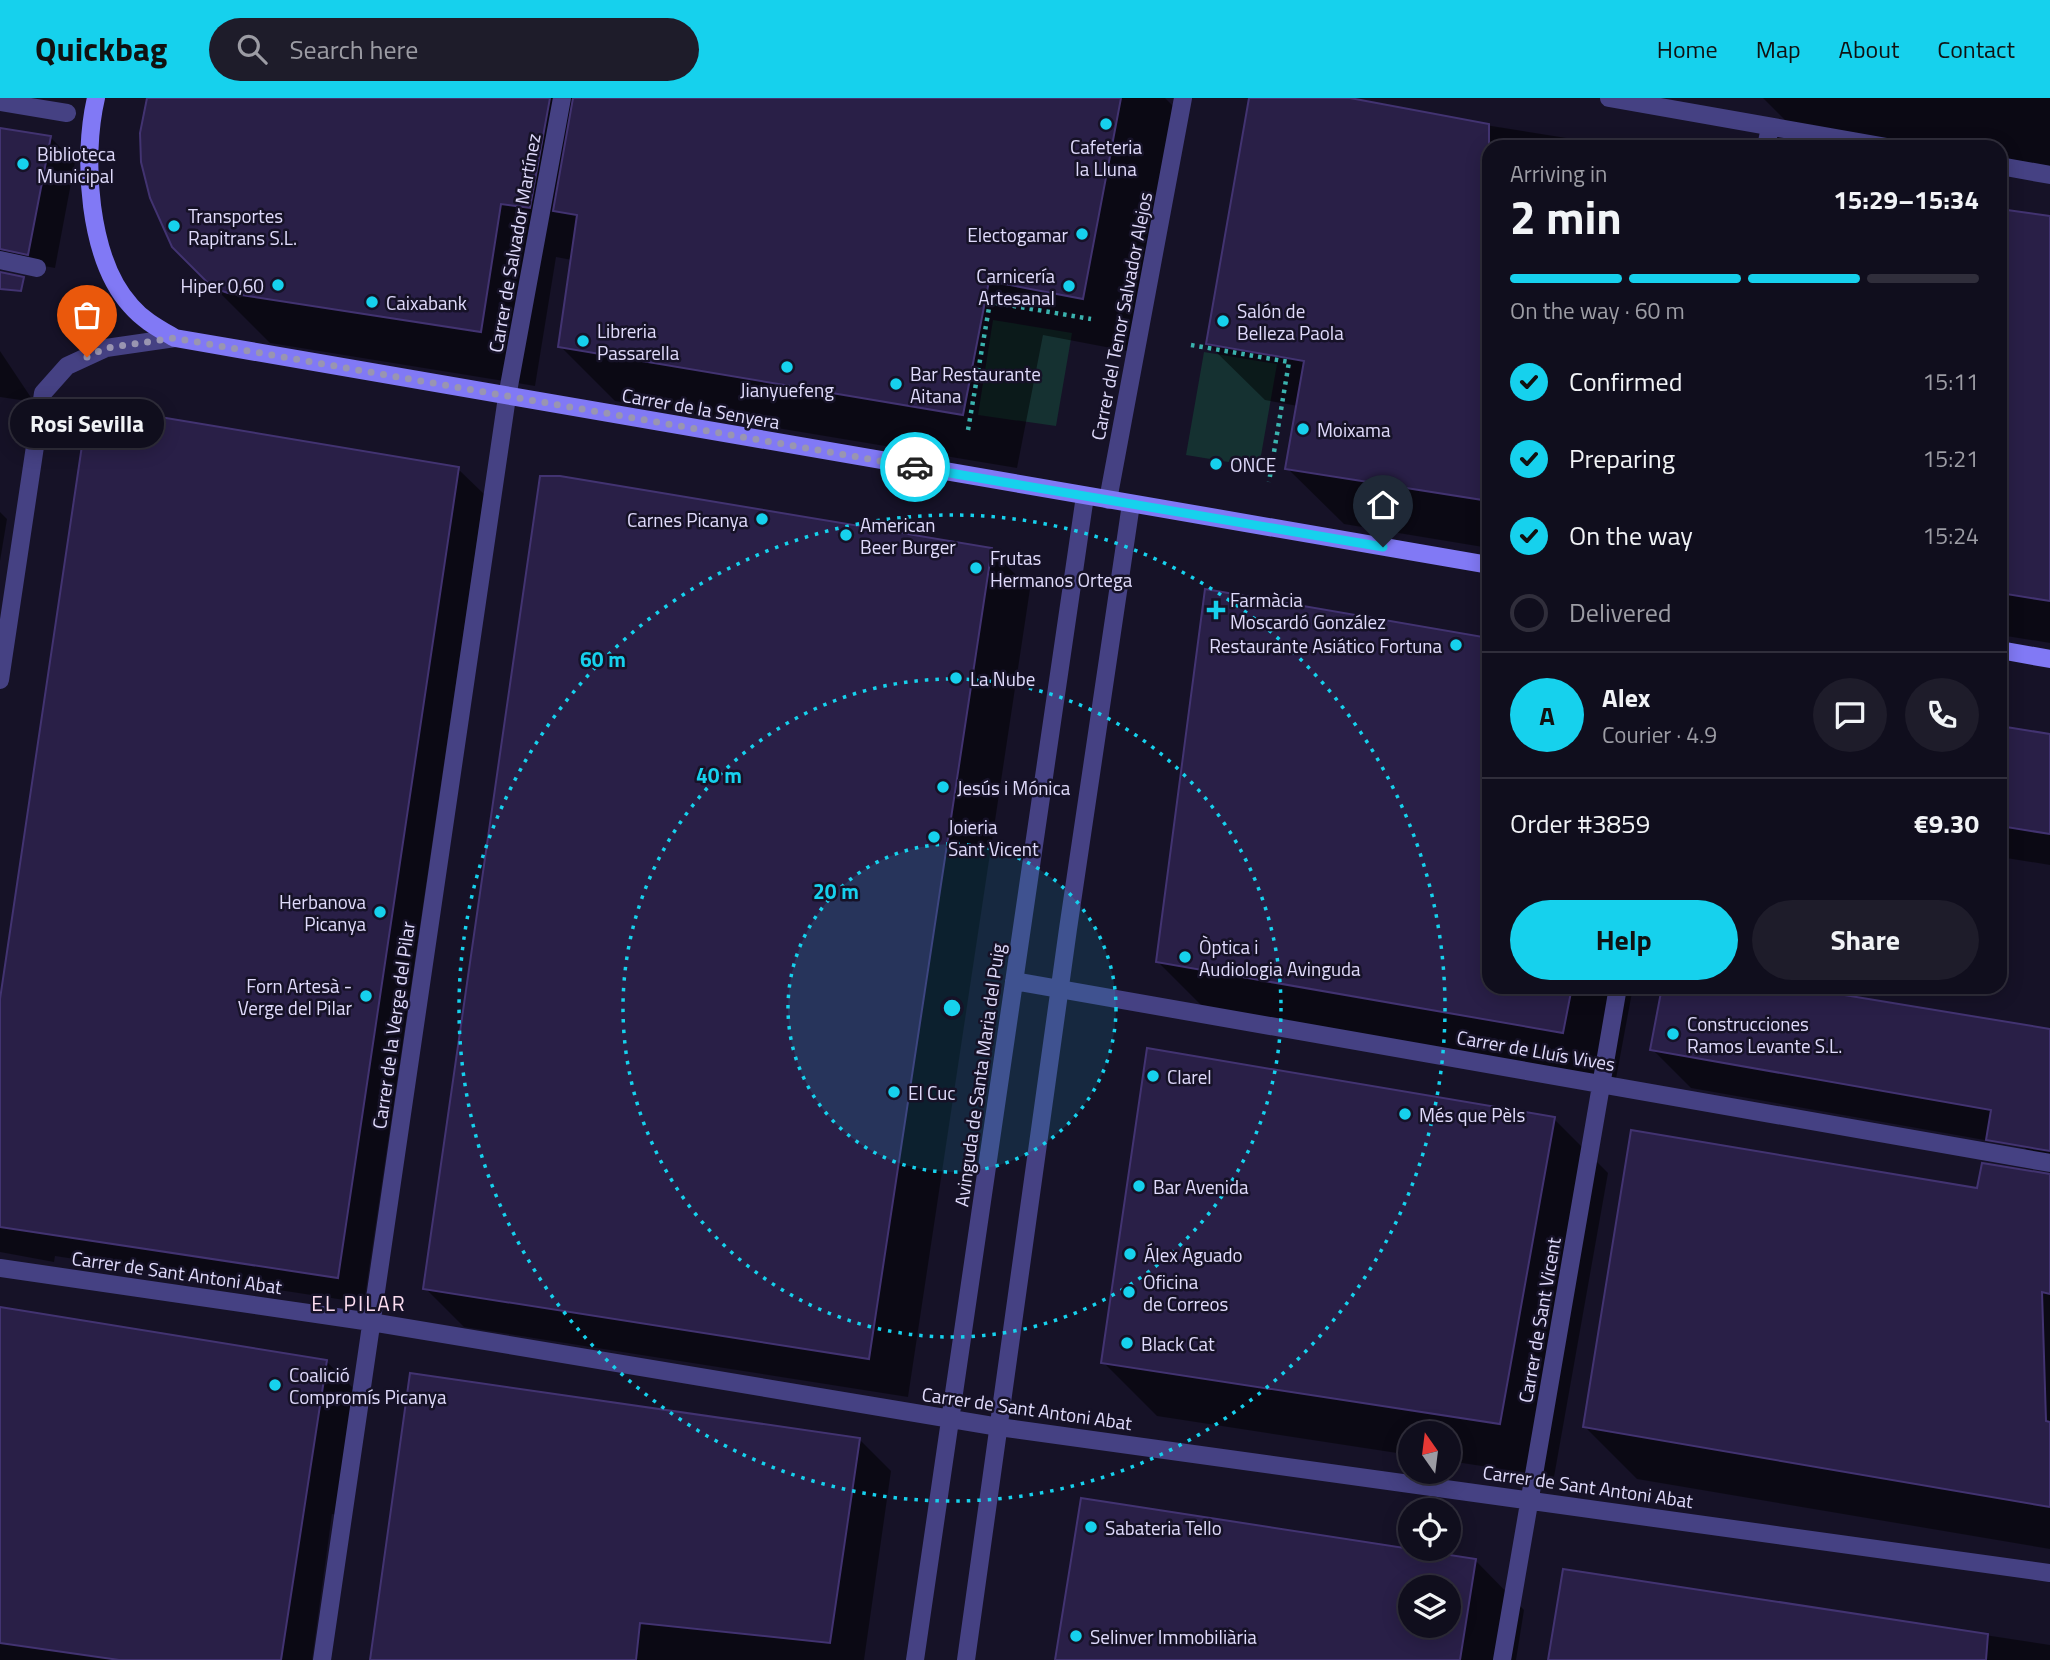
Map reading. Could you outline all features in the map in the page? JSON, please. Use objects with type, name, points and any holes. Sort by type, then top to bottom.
[{"type":"street","name":"Carrer de la Senyera","points":[[96,98],[89,192],[107,267],[128,304],[146,321],[174,338],[1482,564]]},
{"type":"street","name":"Carrer de Salvador Martínez","points":[[507,397],[562,98]]},
{"type":"street","name":"Carrer del Tenor Salvador Alejos","points":[[1108,500],[1183,98]]},
{"type":"street","points":[[1609,98],[1846,140]]},
{"type":"street","points":[[0,102],[67,113]]},
{"type":"street","points":[[1767,140],[1770,127]]},
{"type":"street","points":[[2007,167],[2050,175]]},
{"type":"street","points":[[0,260],[37,268]]},
{"type":"street","points":[[0,680],[43,393],[67,366],[106,348],[174,338]]},
{"type":"street","name":"Carrer de la Verge del Pilar","points":[[322,1660],[507,397]]},
{"type":"street","name":"Avinguda de Santa Maria del Puig","points":[[915,1660],[948,1418],[1085,496]]},
{"type":"street","points":[[966,1660],[1059,989],[1131,504]]},
{"type":"street","points":[[2007,651],[2050,659]]},
{"type":"street","name":"Carrer de Lluís Vives","points":[[1014,981],[2050,1163]]},
{"type":"street","name":"Carrer de Sant Vicent","points":[[1502,1660],[1618,994]]},
{"type":"street","name":"Carrer de Sant Antoni Abat","points":[[0,1268],[371,1322],[999,1427],[2050,1573]]},
{"type":"path","points":[[968,430],[990,302],[1091,319]]},
{"type":"path","points":[[1191,345],[1289,362],[1269,482]]},
{"type":"green space","points":[[993,320],[1072,333],[1056,426],[978,415]]},
{"type":"green space","points":[[1204,352],[1277,364],[1259,467],[1186,455]]},
{"type":"building","points":[[147,98],[550,98],[530,208],[501,204],[481,332],[228,293],[213,288],[172,247],[150,198],[141,162],[140,133]]},
{"type":"building","points":[[573,98],[1121,98],[1083,299],[989,281],[963,415],[558,347],[577,215],[553,211]]},
{"type":"building","points":[[1249,98],[1350,98],[1489,124],[1489,140],[1482,140],[1482,500],[1285,469],[1304,361],[1206,344]]},
{"type":"building","name":"Biblioteca Municipal","points":[[0,128],[51,136],[28,255],[0,249]]},
{"type":"building","points":[[2007,210],[2050,216],[2050,601],[2007,594]]},
{"type":"building","points":[[0,272],[24,277],[21,291],[0,289]]},
{"type":"building","points":[[88,405],[459,467],[338,1278],[0,1227],[0,999]]},
{"type":"building","points":[[540,476],[560,476],[992,548],[869,1359],[423,1289]]},
{"type":"building","points":[[1205,589],[1482,637],[1482,994],[1571,994],[1563,1033],[1156,962]]},
{"type":"building","points":[[2007,727],[2050,734],[2050,834],[2007,827]]},
{"type":"building","points":[[1661,994],[1838,994],[2050,1029],[2050,1151],[1986,1140],[1991,1110],[1650,1050]]},
{"type":"building","points":[[1147,1048],[1555,1117],[1500,1424],[1101,1363]]},
{"type":"building","points":[[1631,1130],[1977,1188],[1982,1163],[2050,1174],[2050,1294],[2042,1292],[2046,1421],[2050,1422],[2050,1507],[1583,1427]]},
{"type":"building","points":[[0,1307],[327,1360],[281,1660],[119,1660],[0,1643]]},
{"type":"building","points":[[410,1373],[860,1438],[830,1643],[640,1623],[636,1660],[370,1660]]},
{"type":"building","points":[[1081,1498],[1398,1547],[1398,1561],[1461,1561],[1461,1557],[1476,1559],[1460,1660],[1055,1660]]},
{"type":"building","points":[[1563,1569],[1988,1634],[1986,1660],[1548,1660]]},
{"type":"way so far","points":[[87,357],[106,348],[174,338],[915,467]]},
{"type":"place","name":"Cafeteria la Lluna","points":[[1106,124]]},
{"type":"place","name":"Biblioteca Municipal","points":[[23,164]]},
{"type":"place","name":"Transportes Rapitrans S.L.","points":[[174,226]]},
{"type":"place","name":"Electogamar","points":[[1082,234]]},
{"type":"place","name":"Hiper 0,60","points":[[278,285]]},
{"type":"place","name":"Carnicería Artesanal","points":[[1069,286]]},
{"type":"place","name":"Caixabank","points":[[372,302]]},
{"type":"place","name":"Salón de Belleza Paola","points":[[1223,321]]},
{"type":"place","name":"Libreria Passarella","points":[[583,341]]},
{"type":"place","name":"Rosi Sevilla","points":[[87,357]]},
{"type":"place","name":"Jianyuefeng","points":[[787,367]]},
{"type":"place","name":"Bar Restaurante Aitana","points":[[896,384]]},
{"type":"place","name":"Moixama","points":[[1303,429]]},
{"type":"place","name":"ONCE","points":[[1216,464]]},
{"type":"place","name":"Carnes Picanya","points":[[762,519]]},
{"type":"place","name":"American Beer Burger","points":[[846,535]]},
{"type":"place","name":"Frutas Hermanos Ortega","points":[[976,568]]},
{"type":"place","name":"Farmàcia Moscardó González","points":[[1216,610]]},
{"type":"place","name":"Restaurante Asiático Fortuna","points":[[1456,645]]},
{"type":"place","name":"La Nube","points":[[956,678]]},
{"type":"place","name":"Jesús i Mónica","points":[[943,787]]},
{"type":"place","name":"Joieria Sant Vicent","points":[[934,837]]},
{"type":"place","name":"Herbanova Picanya","points":[[380,912]]},
{"type":"place","name":"Òptica i Audiologia Avinguda","points":[[1185,957]]},
{"type":"place","name":"Forn Artesà - Verge del Pilar","points":[[366,996]]},
{"type":"place","name":"Construcciones Ramos Levante S.L.","points":[[1673,1034]]},
{"type":"place","name":"Clarel","points":[[1153,1076]]},
{"type":"place","name":"El Cuc","points":[[894,1092]]},
{"type":"place","name":"Més que Pèls","points":[[1405,1114]]},
{"type":"place","name":"Bar Avenida","points":[[1139,1186]]},
{"type":"place","name":"Álex Aguado","points":[[1130,1254]]},
{"type":"place","name":"Oficina de Correos","points":[[1129,1292]]},
{"type":"place","name":"Black Cat","points":[[1127,1343]]},
{"type":"place","name":"Coalició Compromís Picanya","points":[[275,1385]]},
{"type":"place","name":"Sabateria Tello","points":[[1091,1527]]},
{"type":"place","name":"Selinver Immobiliària","points":[[1076,1636]]},
{"type":"district","name":"EL PILAR","points":[[359,1303]]},
{"type":"route","points":[[915,467],[1383,547]]}]
